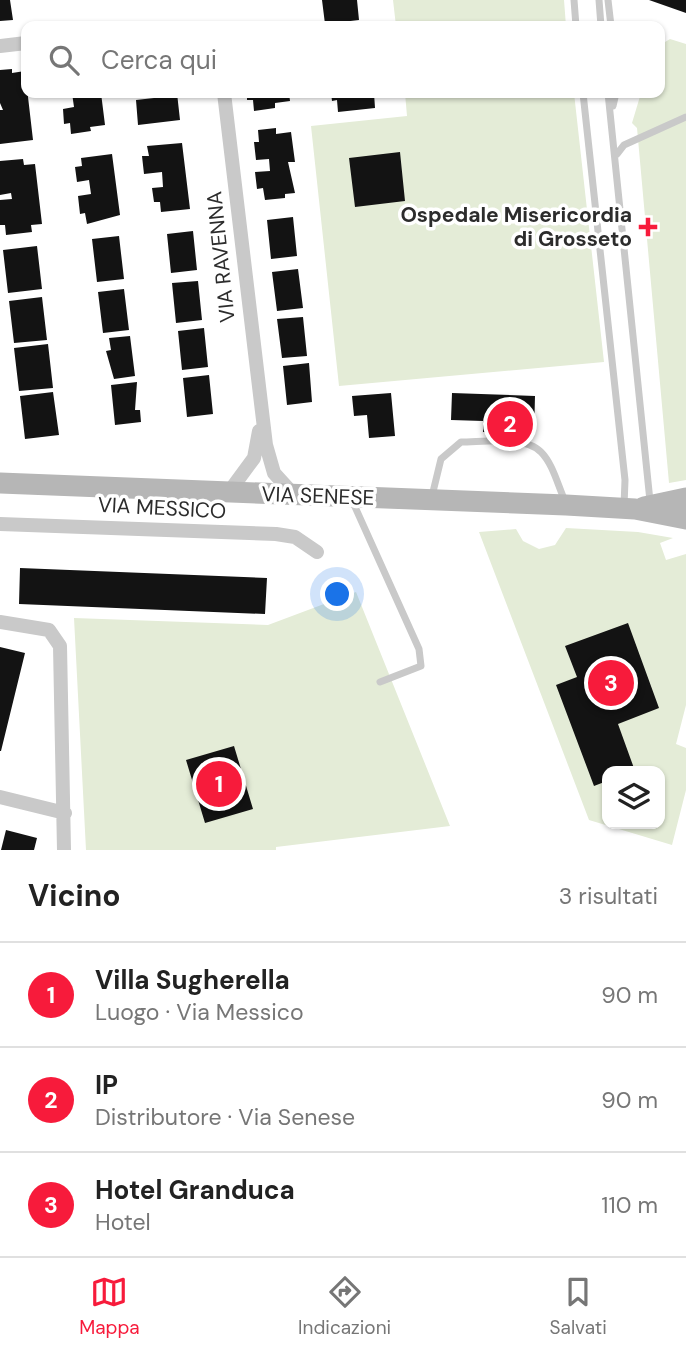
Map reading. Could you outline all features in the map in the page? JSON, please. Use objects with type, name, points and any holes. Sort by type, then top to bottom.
[{"type":"main road","name":"VIA SENESE","points":[[0,483],[637,508],[686,519]]},
{"type":"main road","name":"VIA SENESE","points":[[637,508],[686,498]]},
{"type":"street","points":[[0,46],[21,44]]},
{"type":"street","name":"VIA RAVENNA","points":[[225,98],[261,416],[271,468],[294,495]]},
{"type":"street","name":"VIA RAVENNA","points":[[229,492],[254,458],[261,416]]},
{"type":"street","name":"VIA MESSICO","points":[[0,524],[276,534],[295,537],[317,552]]},
{"type":"street","points":[[0,622],[49,630],[60,646],[64,850]]},
{"type":"street","points":[[0,797],[65,813]]},
{"type":"lane","points":[[574,0],[576,21]]},
{"type":"lane","points":[[599,0],[601,21]]},
{"type":"lane","points":[[608,0],[610,21]]},
{"type":"lane","points":[[584,98],[625,480],[637,508]]},
{"type":"lane","points":[[609,98],[617,155],[637,508]]},
{"type":"lane","points":[[612,110],[615,98]]},
{"type":"lane","points":[[617,155],[624,145],[686,117]]},
{"type":"lane","points":[[431,500],[441,459],[461,442],[522,443],[539,449],[547,459],[566,505]]},
{"type":"lane","points":[[351,497],[419,649],[421,666],[380,682]]},
{"type":"green space","points":[[393,0],[564,0],[566,21],[395,21]]},
{"type":"green space","points":[[670,39],[686,44],[686,480],[669,483],[637,128],[632,123],[640,98],[665,98],[665,42]]},
{"type":"green space","points":[[405,98],[575,98],[604,362],[339,386],[311,126],[407,116]]},
{"type":"green space","points":[[566,528],[638,532],[673,538],[660,543],[666,560],[686,554],[686,705],[676,744],[686,748],[686,790],[672,845],[619,829],[665,829],[665,766],[602,766],[602,824],[589,820],[479,532],[516,529],[523,541],[539,549],[555,545]]},
{"type":"green space","points":[[356,592],[450,826],[276,847],[276,850],[86,850],[74,618],[268,625]]},
{"type":"building","points":[[0,0],[10,0],[13,20],[0,21]]},
{"type":"building","points":[[322,0],[357,0],[359,20],[325,21]]},
{"type":"building","points":[[649,0],[686,0],[686,13]]},
{"type":"building","points":[[0,70],[21,72],[21,98],[28,98],[33,140],[0,144],[0,110],[3,110],[0,103]]},
{"type":"building","points":[[73,98],[102,98],[105,125],[90,127],[91,131],[71,134],[70,123],[64,124],[63,109],[74,107]]},
{"type":"building","points":[[178,98],[180,120],[138,125],[136,100]]},
{"type":"building","points":[[290,98],[290,101],[275,103],[275,108],[254,111],[253,100],[247,100]]},
{"type":"building","points":[[332,98],[374,98],[375,108],[338,112],[337,100],[332,101]]},
{"type":"building","points":[[276,128],[276,134],[291,132],[295,162],[288,162],[295,193],[285,194],[285,198],[265,200],[263,188],[257,189],[255,172],[270,171],[269,159],[256,160],[254,142],[259,142],[258,130]]},
{"type":"building","points":[[182,143],[190,209],[161,212],[160,202],[154,202],[152,188],[163,187],[162,172],[144,174],[142,156],[149,156],[147,146]]},
{"type":"building","points":[[400,152],[405,201],[355,207],[349,158]]},
{"type":"building","points":[[112,154],[120,215],[87,224],[85,213],[80,214],[78,196],[91,194],[89,180],[77,182],[75,167],[82,166],[81,158]]},
{"type":"building","points":[[23,159],[24,165],[35,164],[42,224],[31,225],[32,232],[6,235],[5,225],[0,225],[0,200],[12,199],[11,193],[0,195],[0,161]]},
{"type":"building","points":[[293,217],[297,256],[271,259],[267,220]]},
{"type":"building","points":[[193,231],[197,270],[171,273],[167,234]]},
{"type":"building","points":[[119,236],[124,279],[97,282],[92,239]]},
{"type":"building","points":[[37,246],[42,289],[8,293],[3,250]]},
{"type":"building","points":[[298,269],[303,308],[277,311],[272,272]]},
{"type":"building","points":[[198,281],[202,320],[176,323],[172,283]]},
{"type":"building","points":[[124,289],[129,330],[103,333],[98,292]]},
{"type":"building","points":[[42,297],[47,340],[14,343],[9,301]]},
{"type":"building","points":[[303,317],[307,356],[282,358],[277,319]]},
{"type":"building","points":[[204,328],[208,367],[182,370],[178,331]]},
{"type":"building","points":[[130,336],[135,376],[114,379],[106,351],[111,350],[109,338]]},
{"type":"building","points":[[48,344],[53,388],[19,391],[14,348]]},
{"type":"building","points":[[309,363],[312,402],[287,405],[283,366]]},
{"type":"building","points":[[209,375],[213,414],[187,417],[183,378]]},
{"type":"building","points":[[137,382],[135,410],[140,410],[141,422],[115,425],[111,385]]},
{"type":"building","points":[[53,392],[59,435],[25,439],[20,396]]},
{"type":"building","points":[[391,393],[395,436],[369,438],[367,415],[354,416],[352,396]]},
{"type":"building","points":[[452,393],[535,396],[534,434],[483,432],[483,421],[451,420]]},
{"type":"building","points":[[20,568],[267,578],[265,614],[19,604]]},
{"type":"building","points":[[628,623],[659,708],[618,724],[633,766],[602,766],[602,783],[594,786],[556,685],[577,677],[565,646]]},
{"type":"building","points":[[0,647],[25,653],[1,751],[0,751]]},
{"type":"building","points":[[234,746],[253,809],[205,823],[186,760]]},
{"type":"building","points":[[6,830],[37,838],[34,850],[1,850]]},
{"type":"place","name":"Ospedale Misericordia di Grosseto","points":[[648,227]]},
{"type":"place","name":"IP","points":[[510,424]]},
{"type":"place","name":"Hotel Granduca","points":[[611,683]]},
{"type":"place","name":"Villa Sugherella","points":[[219,784]]}]
